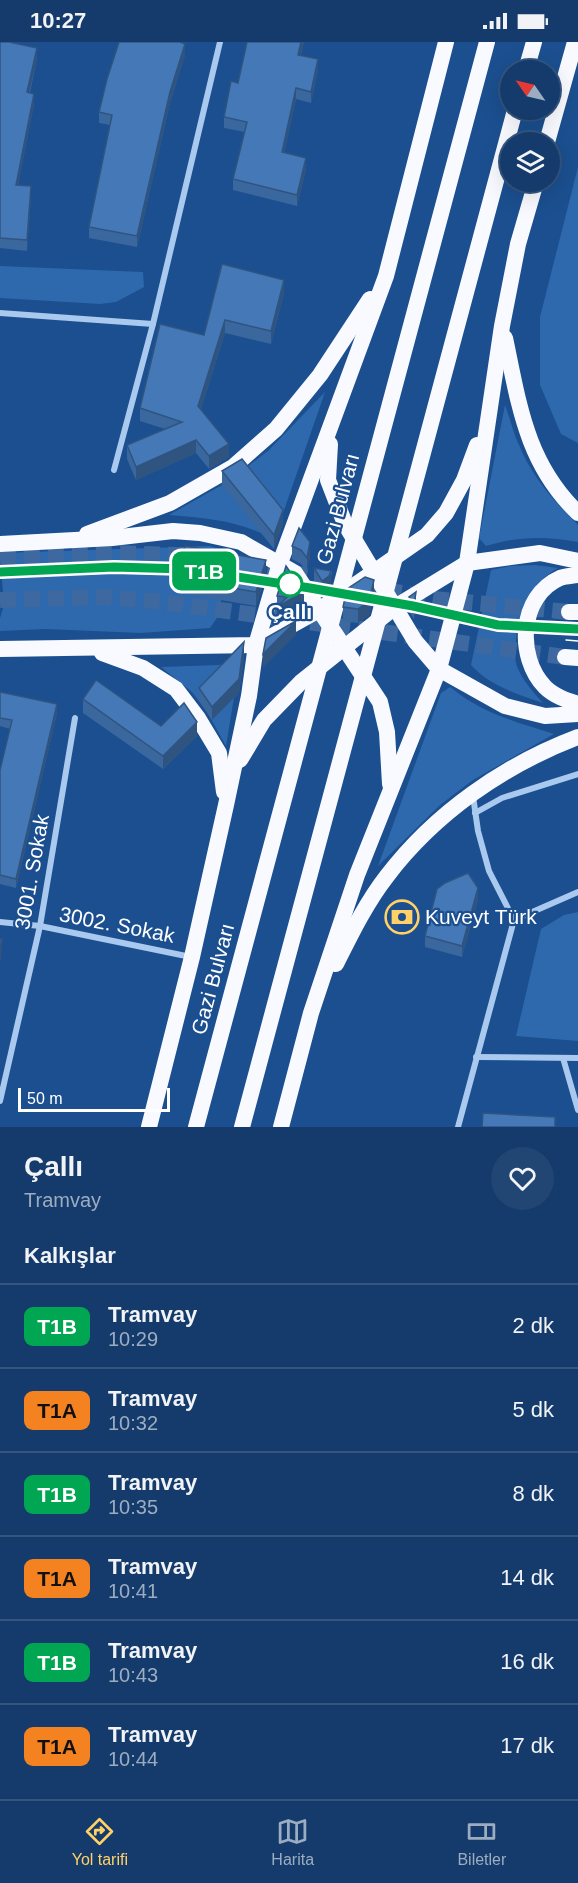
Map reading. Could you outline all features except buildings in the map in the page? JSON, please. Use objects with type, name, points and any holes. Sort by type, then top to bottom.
[{"type":"highway","points":[[149,1127],[192,957],[226,806],[249,696],[256,645],[280,563],[386,276],[446,42]]},
{"type":"highway","name":"Gazi Bulvarı","points":[[196,1127],[487,42]]},
{"type":"highway","points":[[529,60],[534,42]]},
{"type":"highway","points":[[550,132],[575,42]]},
{"type":"highway","points":[[242,1127],[512,120]]},
{"type":"highway","points":[[281,1127],[311,1013],[357,875],[439,669],[467,563],[502,326],[518,244],[533,192]]},
{"type":"highway","points":[[69,541],[170,503],[233,467],[276,429],[320,375],[386,276]]},
{"type":"highway","points":[[502,326],[530,444],[549,480],[578,513]]},
{"type":"highway","points":[[0,649],[256,645],[319,610],[427,535],[446,513],[464,480],[488,413]]},
{"type":"highway","points":[[331,428],[328,480],[345,524],[415,641],[439,669],[505,706],[545,716],[578,714]]},
{"type":"highway","points":[[0,544],[69,541],[173,531],[200,533],[241,542],[280,563],[295,573],[380,702],[387,732],[391,790]]},
{"type":"highway","points":[[233,771],[264,720],[301,682],[395,607],[467,563],[540,553],[578,561]]},
{"type":"highway","points":[[578,575],[561,577],[541,593],[531,609],[525,641],[526,655],[546,688],[562,699],[578,704]]},
{"type":"highway","points":[[81,648],[109,654],[143,668],[176,689],[198,718],[219,753],[226,806]]},
{"type":"highway","points":[[311,1013],[355,927],[386,877],[431,827],[486,783],[550,748],[578,737]]},
{"type":"street","points":[[114,470],[153,324],[220,42]]},
{"type":"street","points":[[0,313],[153,324]]},
{"type":"street","name":"3001. Sokak","points":[[0,1101],[40,926],[75,718]]},
{"type":"street","points":[[475,813],[502,798],[578,774]]},
{"type":"street","points":[[458,1127],[514,920],[489,871],[475,813],[473,794]]},
{"type":"street","points":[[514,920],[578,892]]},
{"type":"street","name":"3002. Sokak","points":[[0,922],[40,926],[192,957]]},
{"type":"street","points":[[476,1057],[578,1058]]},
{"type":"street","points":[[563,1058],[578,1110]]},
{"type":"shaded area","points":[[578,167],[578,443],[561,434],[540,385],[540,317]]},
{"type":"shaded area","points":[[0,266],[143,272],[144,287],[116,302],[100,304],[0,298]]},
{"type":"shaded area","points":[[325,392],[281,519],[268,536],[231,523],[169,515],[229,481],[269,450]]},
{"type":"shaded area","points":[[505,405],[530,468],[552,498],[578,525],[578,542],[532,538],[486,546],[479,538]]},
{"type":"shaded area","points":[[210,546],[237,555],[223,588],[219,615],[210,628],[141,633],[46,629],[0,631],[0,618],[4,605],[0,553]]},
{"type":"shaded area","points":[[535,565],[558,568],[540,582],[527,599],[519,618],[515,655],[520,674],[543,703],[495,684],[471,665],[491,570]]},
{"type":"shaded area","points":[[240,661],[226,746],[206,710],[192,692],[161,667],[219,665]]},
{"type":"shaded area","points":[[450,687],[487,710],[512,721],[554,734],[473,780],[440,805],[378,866],[441,693]]},
{"type":"shaded area","points":[[578,912],[578,1041],[516,1036],[541,929],[564,915]]},
{"type":"tunnel","points":[[0,557],[113,553],[204,556]]},
{"type":"tunnel","points":[[244,564],[434,599],[569,612]]},
{"type":"tunnel","points":[[0,600],[103,597],[154,601],[565,657]]},
{"type":"tram line","name":"T1B","points":[[0,572],[114,567],[185,569],[413,606],[498,625],[578,629]]},
{"type":"tram line","points":[[567,629],[578,629]]},
{"type":"tram line","points":[[566,640],[578,641]]},
{"type":"place","name":"Çallı","points":[[290,584]]},
{"type":"place","name":"Kuveyt Türk","points":[[402,917]]}]
